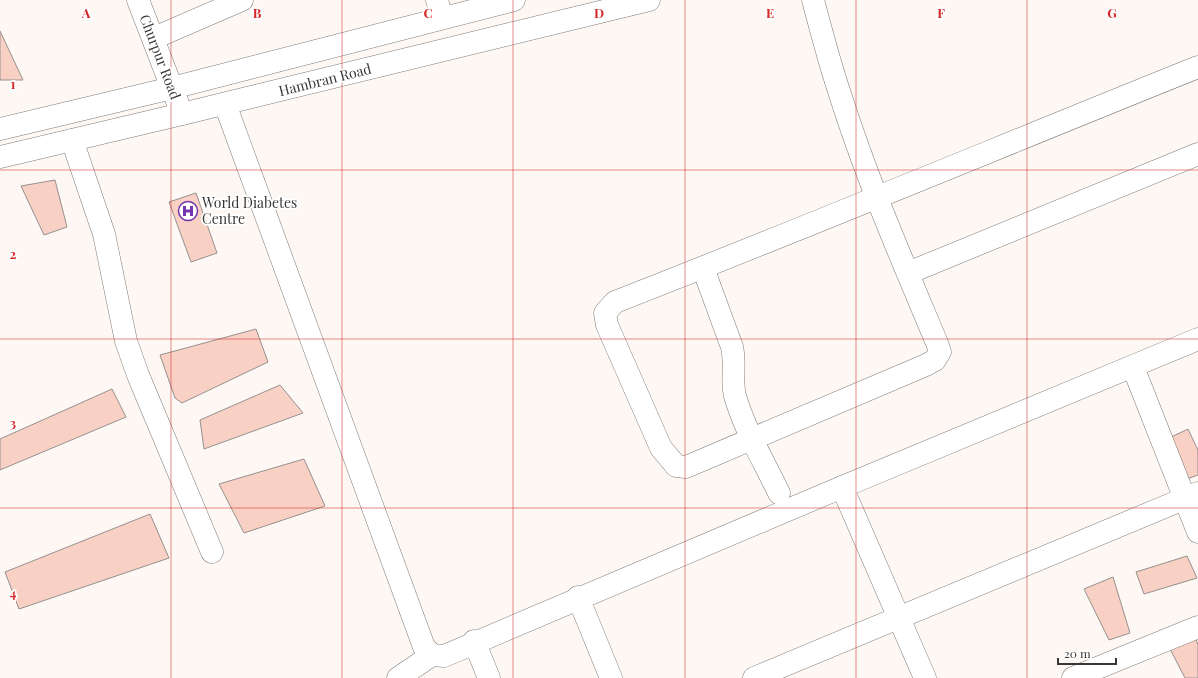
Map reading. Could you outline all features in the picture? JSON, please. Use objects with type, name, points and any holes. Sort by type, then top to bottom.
[{"type":"street","name":"Churpur Road","points":[[138,0],[154,38],[182,114]]},
{"type":"street","points":[[154,38],[242,0]]},
{"type":"street","points":[[0,129],[172,88],[440,9],[514,0]]},
{"type":"street","name":"Hambran Road","points":[[0,157],[225,104],[649,0]]},
{"type":"street","points":[[813,0],[839,91],[877,196],[940,352],[935,360],[686,467],[676,466],[661,448],[607,325],[605,313],[615,302],[703,268],[877,196],[1198,67]]},
{"type":"street","points":[[225,104],[424,647],[432,655]]},
{"type":"street","points":[[72,140],[104,234],[126,340],[138,375],[212,552]]},
{"type":"street","points":[[908,273],[1198,154]]},
{"type":"street","points":[[703,268],[732,347],[735,359],[733,384],[735,395],[752,439],[780,493]]},
{"type":"street","points":[[398,678],[432,655],[444,656],[474,641],[1198,339]]},
{"type":"street","points":[[1133,367],[1191,496],[1198,532]]},
{"type":"street","points":[[842,487],[925,678]]},
{"type":"street","points":[[754,678],[900,619],[1191,496]]},
{"type":"street","points":[[578,598],[611,678]]},
{"type":"street","points":[[1073,678],[1198,626]]},
{"type":"street","points":[[474,641],[489,678]]},
{"type":"building","points":[[0,31],[23,80],[0,80]]},
{"type":"building","points":[[55,180],[67,227],[44,235],[21,186]]},
{"type":"building","points":[[196,193],[217,253],[191,262],[169,202]]},
{"type":"building","points":[[256,329],[268,362],[182,403],[175,398],[160,355]]},
{"type":"building","points":[[280,385],[303,413],[204,449],[200,420]]},
{"type":"building","points":[[112,389],[126,417],[0,470],[0,439]]},
{"type":"building","points":[[1188,429],[1198,450],[1198,475],[1184,480],[1167,439]]},
{"type":"building","points":[[304,459],[325,506],[244,533],[219,484]]},
{"type":"building","points":[[150,514],[169,558],[19,609],[5,572]]},
{"type":"building","points":[[1187,556],[1197,578],[1144,594],[1136,572]]},
{"type":"building","points":[[1113,577],[1130,633],[1109,640],[1084,589]]},
{"type":"building","points":[[1195,636],[1198,645],[1198,678],[1185,678],[1170,649]]},
{"type":"place","name":"World Diabetes Centre","points":[[188,211]]}]
